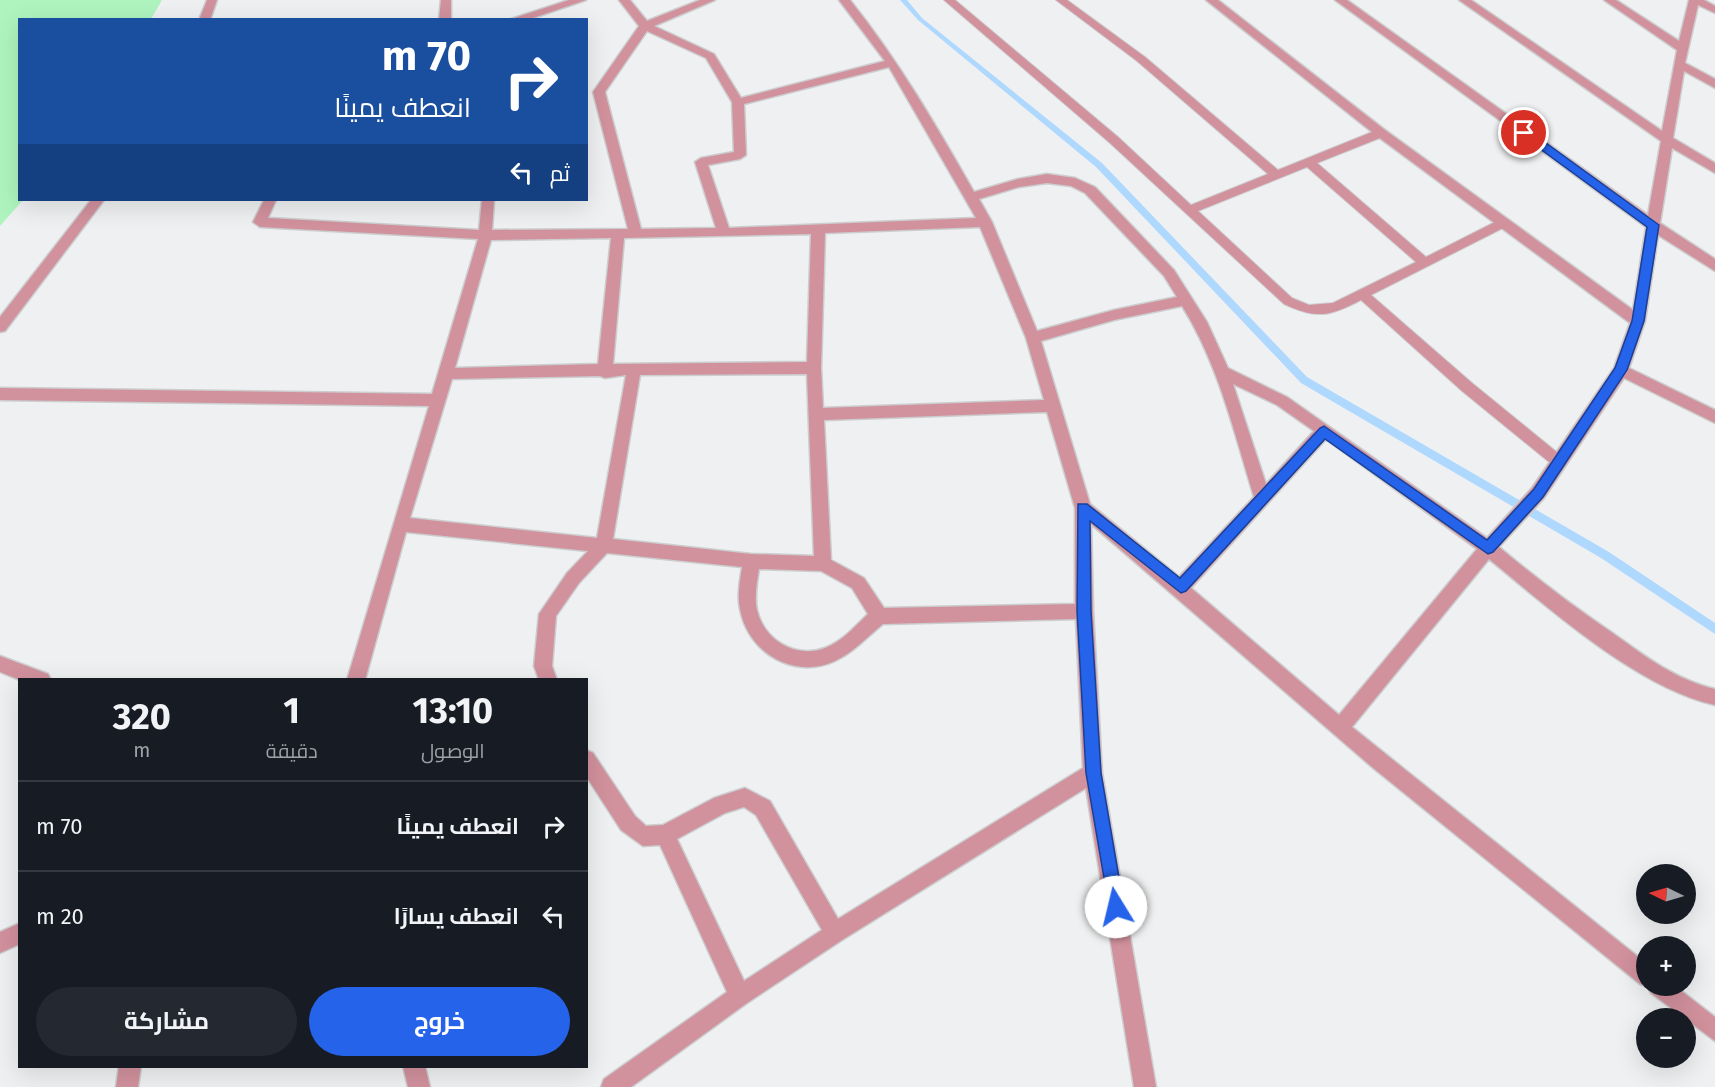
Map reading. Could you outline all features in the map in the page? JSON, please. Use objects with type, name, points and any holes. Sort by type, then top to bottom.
[{"type":"street","points":[[205,18],[212,0]]},
{"type":"street","points":[[444,18],[446,0]]},
{"type":"street","points":[[520,18],[581,0]]},
{"type":"street","points":[[624,0],[645,26],[710,56],[738,102],[740,154],[701,162],[724,232]]},
{"type":"street","points":[[636,235],[593,92],[645,26],[710,0]]},
{"type":"street","points":[[844,0],[891,63],[986,222],[1033,338],[1083,508],[1084,611],[1093,773],[1145,1087]]},
{"type":"street","points":[[1211,0],[1381,133],[1638,321]]},
{"type":"street","points":[[1340,0],[1653,225],[1715,266]]},
{"type":"street","points":[[1464,0],[1666,139],[1715,169]]},
{"type":"street","points":[[1609,0],[1682,48]]},
{"type":"street","points":[[1340,728],[1494,542],[1539,493],[1621,370],[1638,321],[1679,64],[1695,0],[1715,10]]},
{"type":"street","points":[[738,102],[845,77],[891,63]]},
{"type":"street","points":[[1679,64],[1715,84]]},
{"type":"street","points":[[972,197],[1038,179],[1058,177],[1075,180],[1090,190],[1147,248],[1169,273],[1200,322],[1222,372],[1262,497]]},
{"type":"street","points":[[0,327],[97,201]]},
{"type":"street","points":[[270,201],[260,222],[484,235],[636,235],[986,222]]},
{"type":"street","points":[[357,678],[446,374],[484,235],[488,201]]},
{"type":"street","points":[[818,229],[814,368],[823,564]]},
{"type":"street","points":[[605,372],[618,235]]},
{"type":"street","points":[[1033,338],[1114,315],[1185,300]]},
{"type":"street","points":[[446,374],[605,372],[634,369],[814,368]]},
{"type":"street","points":[[547,678],[543,666],[548,614],[573,579],[604,545],[634,369]]},
{"type":"street","points":[[1621,370],[1715,417]]},
{"type":"street","points":[[1222,372],[1282,401],[1494,542],[1555,603],[1651,671],[1693,692],[1715,697]]},
{"type":"street","points":[[0,394],[438,400]]},
{"type":"street","points":[[817,414],[1052,406]]},
{"type":"street","points":[[1181,587],[1324,431]]},
{"type":"street","points":[[1083,508],[1181,587],[1340,728],[1460,829],[1636,968]]},
{"type":"street","points":[[400,524],[751,561],[823,564],[858,583],[879,615]]},
{"type":"street","points":[[751,561],[748,610],[766,645],[789,658],[811,660],[843,648],[879,615],[1084,611]]},
{"type":"street","points":[[0,664],[37,678]]},
{"type":"street","points":[[588,762],[628,823],[643,836],[665,835],[721,805],[745,797],[763,808],[835,933]]},
{"type":"street","points":[[612,1087],[740,996],[835,933],[1093,773]]},
{"type":"street","points":[[665,835],[740,996]]},
{"type":"street","points":[[0,943],[18,934]]},
{"type":"street","points":[[1671,996],[1715,1030]]},
{"type":"street","points":[[127,1087],[130,1068]]},
{"type":"street","points":[[414,1068],[419,1087]]},
{"type":"lane","points":[[949,0],[1114,140],[1288,301],[1308,310],[1335,308],[1503,223]]},
{"type":"lane","points":[[1060,0],[1141,59],[1276,175]]},
{"type":"lane","points":[[1190,210],[1381,133]]},
{"type":"lane","points":[[1308,162],[1425,263]]},
{"type":"lane","points":[[1363,295],[1467,387],[1559,462]]},
{"type":"green space","points":[[0,0],[162,0],[152,18],[18,18],[18,201],[22,201],[0,226]]},
{"type":"waterway","points":[[903,0],[920,19],[1099,165],[1304,380],[1605,555],[1715,629]]},
{"type":"route","points":[[1116,907],[1093,773],[1084,611],[1083,508],[1181,587],[1324,431],[1488,548],[1539,493],[1621,370],[1638,321],[1653,225],[1524,133]]}]
